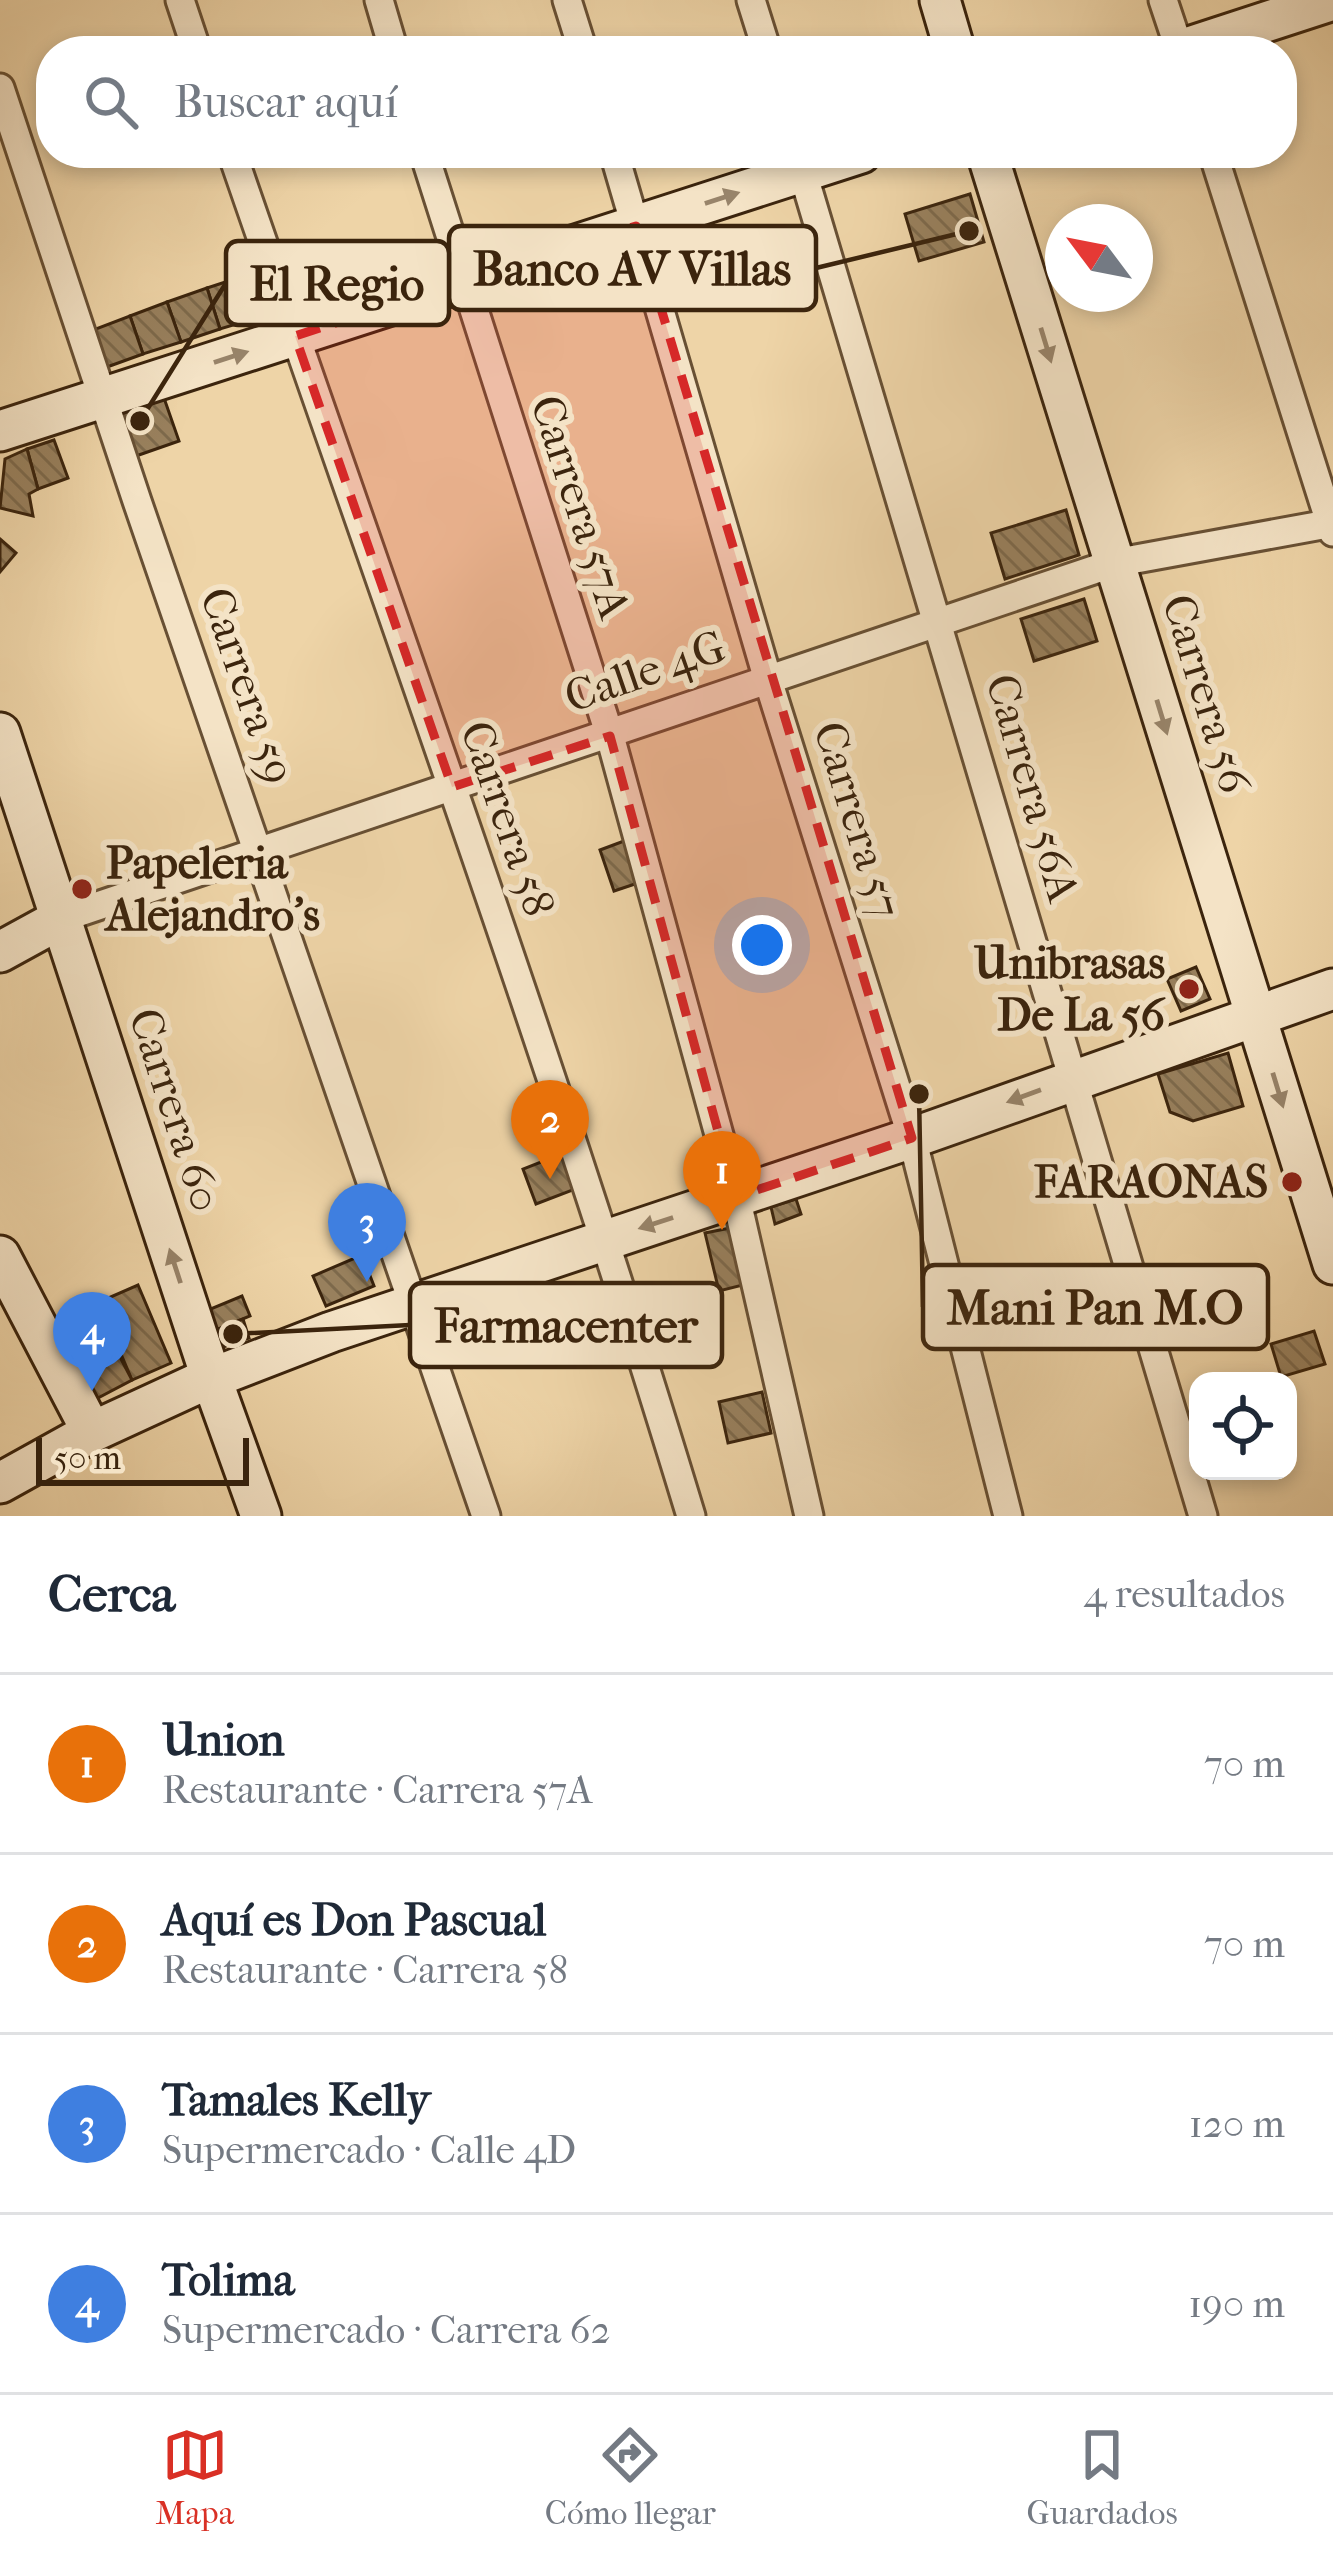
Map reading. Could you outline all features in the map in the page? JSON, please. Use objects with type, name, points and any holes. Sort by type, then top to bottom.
[{"type":"street","points":[[180,0],[192,36]]},
{"type":"street","points":[[379,0],[390,36]]},
{"type":"street","points":[[567,0],[578,36]]},
{"type":"street","points":[[752,0],[763,36]]},
{"type":"street","points":[[940,0],[951,36]]},
{"type":"street","points":[[1163,0],[1174,36]]},
{"type":"street","points":[[1225,36],[1333,1]]},
{"type":"street","name":"Carrera 59","points":[[0,88],[486,1516]]},
{"type":"street","name":"Carrera 58","points":[[237,168],[452,787],[636,1334],[691,1516]]},
{"type":"street","name":"Carrera 57A","points":[[428,168],[610,736],[736,1197],[809,1516]]},
{"type":"street","name":"Carrera 57","points":[[619,168],[768,680],[912,1138],[1008,1516]]},
{"type":"street","points":[[0,431],[636,226],[785,168]]},
{"type":"street","name":"Carrera 56A","points":[[802,168],[1203,1516]]},
{"type":"street","name":"Carrera 56","points":[[991,168],[1255,1014],[1325,1209],[1333,1264]]},
{"type":"street","points":[[1218,168],[1332,526]]},
{"type":"street","name":"Calle 4G","points":[[0,952],[62,918],[1114,563],[1332,526]]},
{"type":"street","name":"Carrera 60","points":[[0,733],[261,1516]]},
{"type":"street","points":[[0,1483],[92,1432],[211,1377],[912,1138],[1333,988]]},
{"type":"street","points":[[0,1256],[92,1432]]},
{"type":"highlighted area","points":[[636,226],[912,1138],[736,1197],[610,736],[452,787],[295,336]]},
{"type":"building","points":[[970,194],[984,242],[919,261],[905,214]]},
{"type":"building","points":[[250,274],[263,316],[220,329],[207,288]]},
{"type":"building","points":[[207,288],[220,329],[181,342],[167,302]]},
{"type":"building","points":[[167,302],[181,342],[143,354],[130,316]]},
{"type":"building","points":[[130,316],[143,354],[107,367],[93,330]]},
{"type":"building","points":[[164,398],[179,441],[136,456],[121,413]]},
{"type":"building","points":[[54,440],[68,478],[38,489],[27,449]]},
{"type":"building","points":[[27,449],[38,489],[29,494],[33,516],[0,508],[5,459]]},
{"type":"building","points":[[1066,510],[1079,555],[1005,579],[991,533]]},
{"type":"building","points":[[0,539],[16,553],[0,572]]},
{"type":"building","points":[[1084,599],[1097,641],[1034,661],[1021,619]]},
{"type":"building","points":[[624,841],[638,883],[614,891],[600,850]]},
{"type":"building","name":"Unibrasas De La 56","points":[[1196,967],[1210,999],[1181,1011],[1167,979]]},
{"type":"building","points":[[1228,1053],[1243,1106],[1193,1121],[1170,1112],[1158,1074]]},
{"type":"building","points":[[564,1153],[578,1188],[536,1204],[523,1169]]},
{"type":"building","points":[[796,1199],[801,1214],[775,1224],[771,1207]]},
{"type":"building","points":[[730,1228],[743,1285],[719,1291],[705,1233]]},
{"type":"building","points":[[362,1255],[374,1286],[326,1306],[313,1276]]},
{"type":"building","points":[[138,1285],[171,1363],[132,1380],[99,1302]]},
{"type":"building","points":[[242,1296],[250,1316],[216,1330],[208,1310]]},
{"type":"building","points":[[243,1319],[249,1338],[223,1347],[216,1330]]},
{"type":"building","points":[[1314,1331],[1325,1364],[1279,1372],[1271,1344]]},
{"type":"building","points":[[110,1338],[132,1380],[96,1399],[74,1359]]},
{"type":"building","points":[[762,1392],[771,1433],[728,1443],[719,1402]]},
{"type":"place","name":"Banco AV Villas","points":[[969,231]]},
{"type":"place","name":"El Regio","points":[[140,421]]},
{"type":"place","name":"Papeleria Alejandro's","points":[[82,889]]},
{"type":"place","name":"Unibrasas De La 56","points":[[1189,989]]},
{"type":"place","name":"Mani Pan M.O","points":[[919,1094]]},
{"type":"place","name":"Aquí es Don Pascual","points":[[550,1179]]},
{"type":"place","name":"FARAONAS","points":[[1292,1182]]},
{"type":"place","name":"Union","points":[[722,1230]]},
{"type":"place","name":"Tamales Kelly","points":[[367,1282]]},
{"type":"place","name":"Farmacenter","points":[[233,1334]]},
{"type":"place","name":"Tolima","points":[[92,1391]]}]
